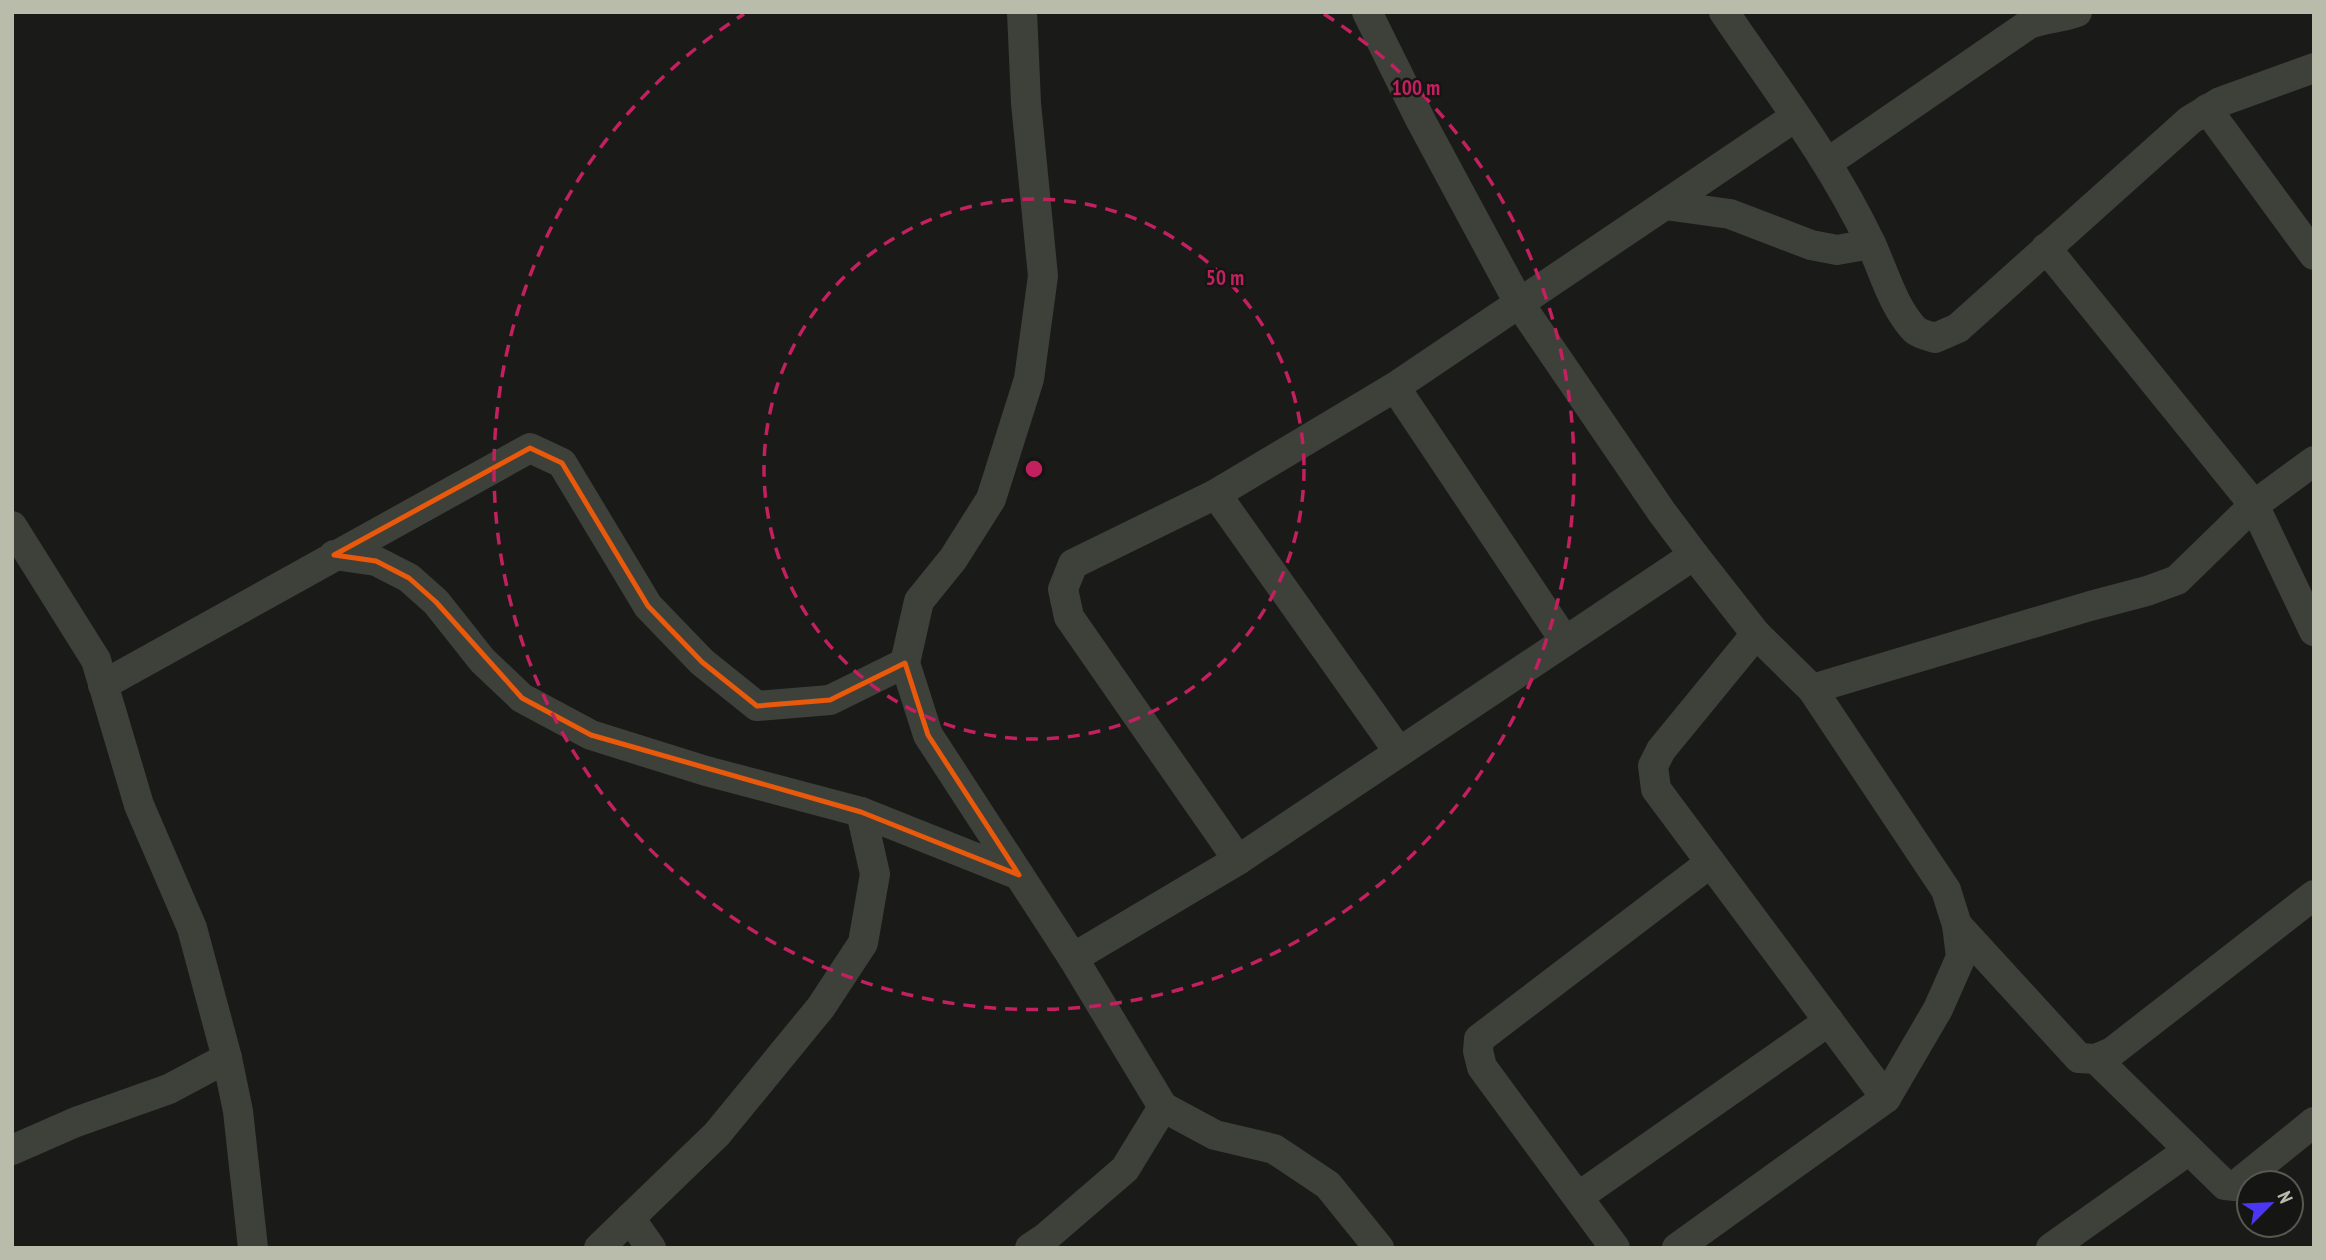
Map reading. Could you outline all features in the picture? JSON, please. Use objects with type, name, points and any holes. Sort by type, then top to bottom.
[{"type":"street","points":[[1022,12],[1026,103],[1043,276],[1029,379],[991,499],[953,559],[919,601],[905,663],[928,735],[1073,958],[1163,1107],[1215,1135],[1274,1149],[1328,1185],[1379,1248]]},
{"type":"street","points":[[1367,12],[1421,121],[1519,303],[1694,555],[1756,634],[1812,689],[1946,890],[1957,925],[1961,957],[1938,1009],[1886,1098],[1676,1248]]},
{"type":"street","points":[[1724,12],[1827,163],[1871,244],[1884,279],[1916,331],[1935,338],[1958,328],[2190,120],[2207,109],[2249,90],[2314,68]]},
{"type":"street","points":[[1827,163],[2029,24],[2077,12]]},
{"type":"street","points":[[2207,109],[2314,255]]},
{"type":"street","points":[[1238,860],[1069,617],[1063,589],[1073,564],[1216,494],[1395,387],[1795,117]]},
{"type":"street","points":[[1665,205],[1730,214],[1811,245],[1838,250],[1871,244]]},
{"type":"street","points":[[2046,248],[2254,505],[2314,631]]},
{"type":"street","points":[[1395,387],[1565,641]]},
{"type":"street","points":[[103,685],[530,448],[562,463],[648,606],[702,662],[757,706],[830,700],[905,663]]},
{"type":"street","points":[[1812,689],[2177,580],[2254,505],[2314,461]]},
{"type":"street","points":[[1216,494],[1399,752]]},
{"type":"street","points":[[12,526],[96,660],[139,805],[192,928],[227,1058],[238,1111],[253,1248]]},
{"type":"street","points":[[334,555],[376,561],[409,578],[436,602],[482,660],[522,698],[591,735],[706,771],[860,811],[1019,875]]},
{"type":"street","points":[[1073,958],[1238,860],[1694,555]]},
{"type":"street","points":[[1756,634],[1661,750],[1653,766],[1656,789],[1886,1098]]},
{"type":"street","points":[[599,1248],[717,1134],[821,1007],[863,943],[875,874],[860,811]]},
{"type":"street","points":[[1615,1248],[1482,1067],[1478,1051],[1479,1039],[1710,863]]},
{"type":"street","points":[[1957,925],[2079,1058],[2096,1059],[2112,1052],[2314,895]]},
{"type":"street","points":[[1578,1197],[1829,1021]]},
{"type":"street","points":[[12,1150],[76,1122],[169,1088],[227,1058]]},
{"type":"street","points":[[2096,1059],[2225,1185],[2235,1186],[2314,1122]]},
{"type":"street","points":[[1030,1248],[1125,1169],[1163,1107]]},
{"type":"street","points":[[2050,1248],[2189,1150]]},
{"type":"street","points":[[631,1219],[652,1248]]},
{"type":"highlighted area","points":[[530,448],[562,463],[648,606],[702,662],[757,706],[830,700],[905,663],[928,735],[1019,875],[861,812],[591,735],[522,698],[436,602],[409,578],[376,561],[334,555]]}]
